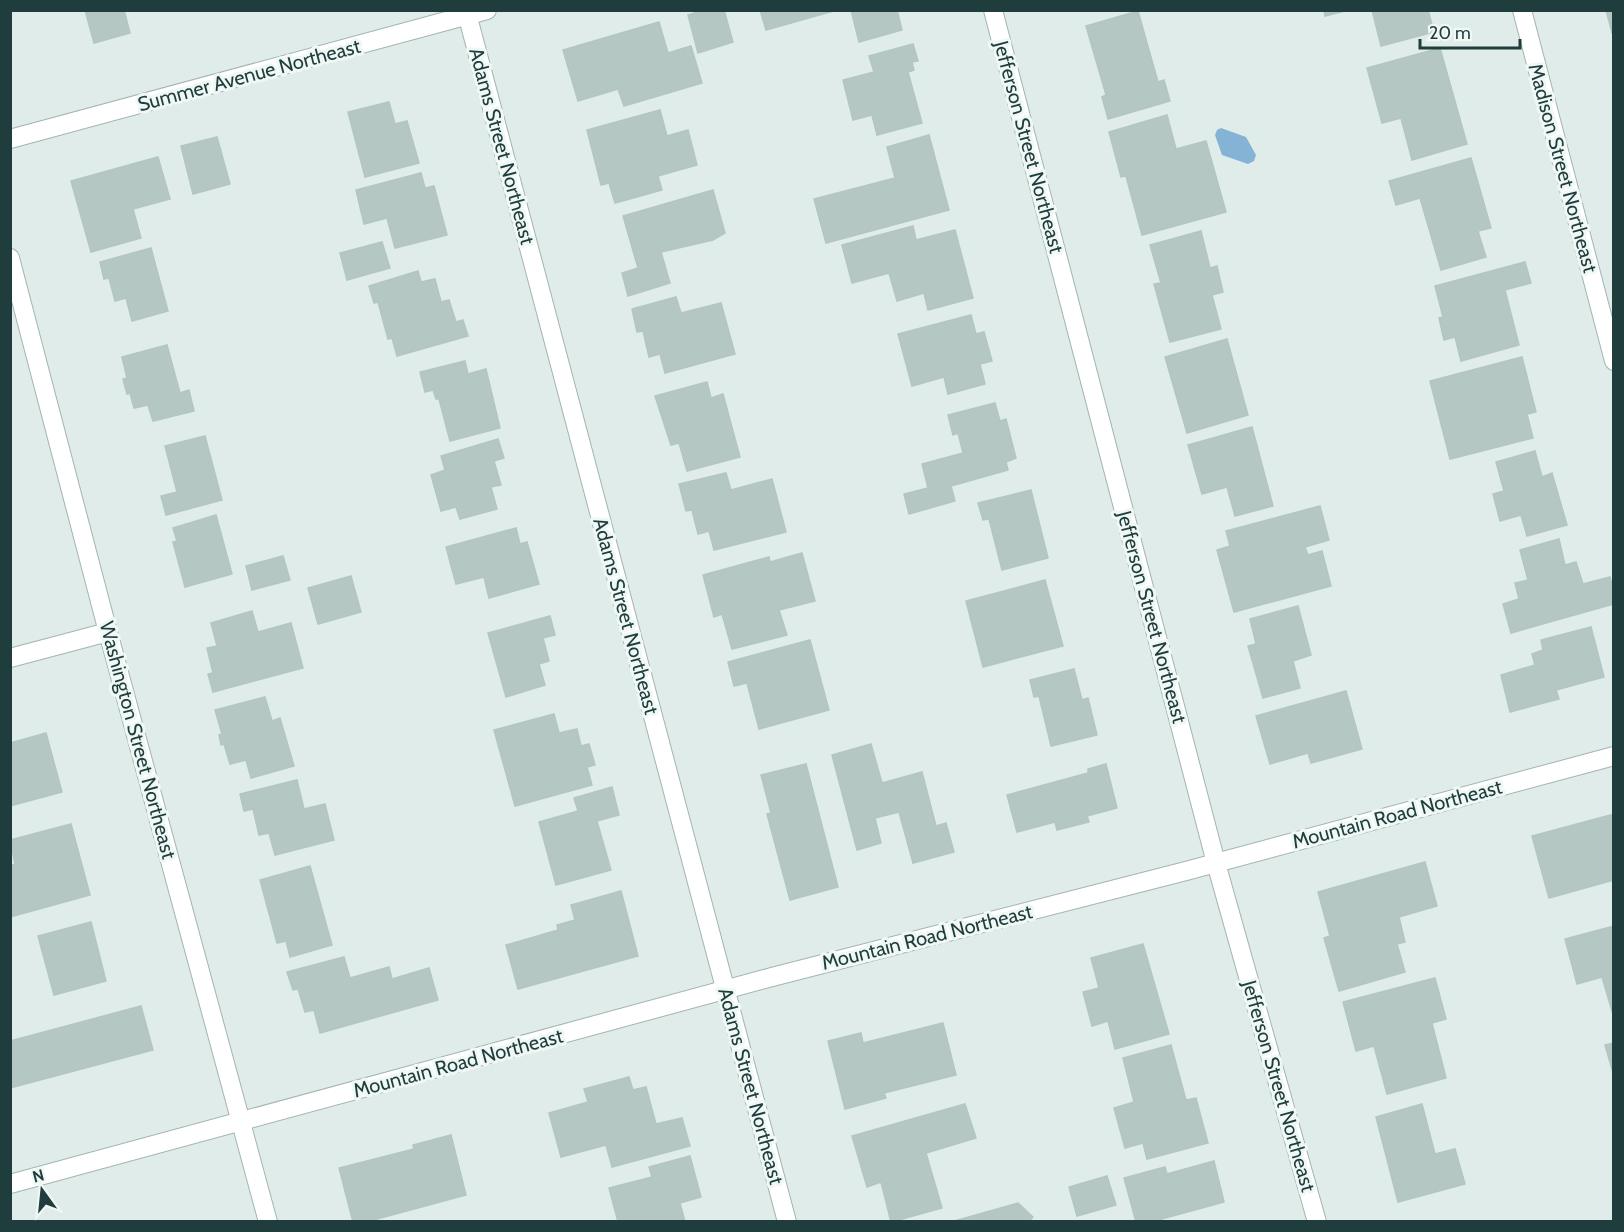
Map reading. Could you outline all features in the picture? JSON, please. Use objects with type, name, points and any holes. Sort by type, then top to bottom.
[{"type":"street","name":"Summer Avenue Northeast","points":[[10,139],[466,13],[487,10]]},
{"type":"street","name":"Jefferson Street Northeast","points":[[993,10],[1216,863],[1317,1221]]},
{"type":"street","name":"Madison Street Northeast","points":[[1522,10],[1614,361]]},
{"type":"street","name":"Adams Street Northeast","points":[[466,13],[787,1221]]},
{"type":"street","name":"Washington Street Northeast","points":[[10,258],[108,632],[268,1221]]},
{"type":"street","points":[[10,658],[108,632]]},
{"type":"street","name":"Mountain Road Northeast","points":[[10,1184],[725,990],[1216,863],[1614,756]]},
{"type":"water","points":[[1221,128],[1246,137],[1256,155],[1254,161],[1248,164],[1222,155],[1215,135]]},
{"type":"building","points":[[85,10],[124,10],[130,33],[94,43]]},
{"type":"building","points":[[704,10],[724,10],[733,42],[698,53],[688,15]]},
{"type":"building","points":[[760,10],[837,10],[766,30]]},
{"type":"building","points":[[851,10],[897,10],[902,30],[859,42]]},
{"type":"building","points":[[1324,10],[1349,10],[1325,16]]},
{"type":"building","points":[[1372,10],[1428,10],[1434,32],[1381,46]]},
{"type":"building","points":[[1606,10],[1614,10],[1614,32],[1612,33]]},
{"type":"building","points":[[1138,11],[1158,82],[1164,80],[1170,101],[1108,119],[1102,97],[1106,95],[1086,26]]},
{"type":"building","points":[[659,22],[668,53],[691,46],[702,83],[624,106],[618,89],[578,101],[563,50]]},
{"type":"building","points":[[913,44],[918,61],[912,62],[914,70],[908,72],[922,123],[877,135],[872,115],[853,120],[843,80],[874,72],[869,56]]},
{"type":"building","points":[[1440,48],[1467,144],[1412,160],[1401,118],[1382,123],[1367,68]]},
{"type":"building","points":[[389,102],[395,124],[407,121],[419,163],[365,177],[348,112]]},
{"type":"building","points":[[660,110],[667,136],[688,130],[697,165],[658,176],[662,190],[615,203],[609,183],[601,185],[587,130]]},
{"type":"building","points":[[1167,115],[1176,149],[1206,141],[1226,212],[1142,235],[1126,176],[1121,177],[1109,132]]},
{"type":"building","points":[[929,135],[949,210],[826,243],[814,199],[895,178],[887,147]]},
{"type":"building","points":[[217,137],[230,184],[193,194],[181,146]]},
{"type":"building","points":[[158,157],[170,199],[133,209],[141,238],[91,252],[71,181]]},
{"type":"building","points":[[1471,158],[1491,228],[1478,231],[1486,257],[1441,270],[1420,198],[1396,205],[1389,181]]},
{"type":"building","points":[[421,173],[425,188],[434,186],[447,235],[395,248],[387,218],[364,224],[356,190]]},
{"type":"building","points":[[713,190],[725,233],[713,240],[661,252],[670,283],[628,296],[622,273],[638,268],[623,216]]},
{"type":"building","points":[[913,226],[916,240],[955,230],[973,298],[928,310],[924,293],[897,301],[889,273],[852,283],[842,245]]},
{"type":"building","points":[[1201,231],[1210,268],[1217,266],[1223,292],[1212,295],[1221,329],[1170,342],[1154,284],[1161,283],[1150,245]]},
{"type":"building","points":[[382,242],[390,268],[347,280],[340,253]]},
{"type":"building","points":[[151,248],[168,311],[132,321],[126,298],[115,301],[109,278],[104,279],[100,262]]},
{"type":"building","points":[[1525,262],[1531,283],[1505,290],[1519,345],[1461,361],[1455,337],[1444,340],[1439,318],[1443,317],[1435,286]]},
{"type":"building","points":[[418,271],[421,282],[435,279],[441,302],[449,300],[456,322],[463,320],[468,336],[397,356],[392,338],[388,339],[378,302],[374,303],[369,286]]},
{"type":"building","points":[[676,297],[681,313],[721,303],[735,354],[665,373],[660,354],[649,357],[643,331],[637,332],[632,309]]},
{"type":"building","points":[[971,315],[976,334],[984,332],[992,361],[980,364],[985,384],[948,394],[944,377],[912,386],[898,334]]},
{"type":"building","points":[[1227,339],[1248,415],[1187,433],[1165,357]]},
{"type":"building","points":[[167,345],[180,393],[189,390],[194,411],[153,421],[148,405],[134,408],[130,393],[127,394],[123,379],[127,378],[122,357]]},
{"type":"building","points":[[1522,357],[1536,412],[1527,414],[1533,438],[1450,459],[1430,381]]},
{"type":"building","points":[[465,361],[468,374],[486,369],[500,428],[450,441],[439,399],[436,399],[433,390],[425,392],[420,372]]},
{"type":"building","points":[[707,382],[711,398],[723,394],[740,457],[687,471],[679,443],[671,445],[655,396]]},
{"type":"building","points":[[995,403],[1000,421],[1006,419],[1016,458],[1006,462],[1008,470],[951,486],[955,501],[909,514],[904,494],[928,488],[922,464],[963,453],[958,433],[953,435],[948,415]]},
{"type":"building","points":[[1252,427],[1273,506],[1235,516],[1227,487],[1202,494],[1188,445]]},
{"type":"building","points":[[205,436],[222,500],[166,515],[161,496],[177,492],[165,446]]},
{"type":"building","points":[[498,439],[504,458],[494,461],[501,485],[491,487],[497,509],[460,519],[456,507],[441,511],[431,475],[445,470],[441,456]]},
{"type":"building","points":[[1535,451],[1542,477],[1552,473],[1567,525],[1527,536],[1521,515],[1500,521],[1493,494],[1504,491],[1496,462]]},
{"type":"building","points":[[726,473],[731,490],[772,479],[786,532],[714,550],[709,531],[698,534],[692,510],[686,511],[679,484]]},
{"type":"building","points":[[1031,490],[1048,558],[1002,570],[989,519],[983,520],[978,503]]},
{"type":"building","points":[[1320,506],[1329,540],[1305,547],[1308,555],[1322,551],[1331,586],[1234,612],[1217,550],[1230,546],[1226,531]]},
{"type":"building","points":[[216,515],[232,574],[185,587],[173,542],[177,541],[173,528]]},
{"type":"building","points":[[516,528],[520,544],[527,542],[539,584],[489,598],[484,577],[456,584],[446,547]]},
{"type":"building","points":[[1559,539],[1565,565],[1576,562],[1583,584],[1610,577],[1614,591],[1614,604],[1511,633],[1503,604],[1519,599],[1515,583],[1528,580],[1520,550]]},
{"type":"building","points":[[802,553],[815,601],[779,610],[787,635],[732,649],[722,614],[714,617],[703,575],[769,557],[770,562]]},
{"type":"building","points":[[283,556],[290,580],[252,590],[246,566]]},
{"type":"building","points":[[351,576],[361,612],[318,624],[308,588]]},
{"type":"building","points":[[1045,580],[1063,646],[983,667],[966,601]]},
{"type":"building","points":[[1298,606],[1311,655],[1293,661],[1300,688],[1263,698],[1248,646],[1256,644],[1250,619]]},
{"type":"building","points":[[252,611],[258,632],[291,623],[303,668],[213,692],[208,674],[213,673],[207,648],[217,646],[211,623]]},
{"type":"building","points":[[550,616],[555,635],[543,638],[549,661],[539,664],[545,685],[506,697],[488,633]]},
{"type":"building","points":[[1591,627],[1604,677],[1556,690],[1559,699],[1510,712],[1501,675],[1535,665],[1532,654],[1543,650],[1541,640]]},
{"type":"building","points":[[810,640],[829,710],[759,729],[747,683],[734,686],[728,662]]},
{"type":"building","points":[[1074,669],[1082,700],[1088,698],[1097,735],[1051,746],[1039,696],[1034,697],[1030,680]]},
{"type":"building","points":[[1346,691],[1362,749],[1311,763],[1308,753],[1270,764],[1256,716]]},
{"type":"building","points":[[265,697],[272,721],[280,718],[294,766],[251,778],[246,760],[230,764],[224,744],[221,745],[219,735],[222,734],[215,710]]},
{"type":"building","points":[[554,714],[559,733],[577,729],[581,746],[589,744],[595,765],[587,767],[592,785],[515,806],[494,730]]},
{"type":"building","points":[[46,733],[62,792],[10,806],[10,743]]},
{"type":"building","points":[[871,744],[882,783],[922,772],[936,826],[946,823],[954,852],[913,863],[899,812],[875,818],[881,843],[857,850],[832,755]]},
{"type":"building","points":[[806,764],[838,887],[790,900],[767,814],[771,813],[761,775]]},
{"type":"building","points":[[1106,764],[1117,808],[1087,816],[1089,822],[1057,830],[1055,822],[1017,832],[1007,795],[1088,773],[1088,769]]},
{"type":"building","points":[[297,780],[304,809],[325,804],[334,840],[275,855],[269,833],[259,835],[253,809],[244,811],[240,794]]},
{"type":"building","points":[[612,787],[619,815],[597,821],[611,870],[556,885],[539,822],[578,811],[574,798]]},
{"type":"building","points":[[1614,814],[1614,880],[1549,898],[1532,836]]},
{"type":"building","points":[[71,824],[90,895],[10,917],[10,866],[15,864],[10,840]]},
{"type":"building","points":[[1425,862],[1437,906],[1399,917],[1405,942],[1397,944],[1405,972],[1339,991],[1324,938],[1330,936],[1318,892]]},
{"type":"building","points":[[310,866],[332,945],[290,957],[286,941],[277,943],[260,880]]},
{"type":"building","points":[[621,891],[638,956],[518,989],[506,945],[558,930],[557,925],[575,920],[571,905]]},
{"type":"building","points":[[91,922],[106,981],[54,995],[38,936]]},
{"type":"building","points":[[1614,926],[1614,1018],[1602,977],[1577,984],[1565,939]]},
{"type":"building","points":[[1143,944],[1169,1034],[1115,1049],[1108,1021],[1092,1026],[1083,992],[1099,988],[1091,958]]},
{"type":"building","points":[[344,957],[350,978],[389,967],[392,979],[429,968],[438,1000],[320,1033],[314,1010],[305,1012],[298,989],[293,990],[287,972]]},
{"type":"building","points":[[1435,978],[1446,1019],[1432,1023],[1446,1078],[1387,1094],[1374,1046],[1356,1051],[1343,1002]]},
{"type":"building","points":[[141,1006],[153,1050],[10,1088],[10,1041]]},
{"type":"building","points":[[943,1023],[956,1075],[884,1093],[886,1098],[845,1109],[828,1041],[861,1033],[863,1043]]},
{"type":"building","points":[[1614,1043],[1614,1076],[1605,1045]]},
{"type":"building","points":[[1171,1045],[1186,1100],[1196,1098],[1208,1143],[1147,1159],[1143,1143],[1125,1148],[1114,1108],[1134,1102],[1123,1058]]},
{"type":"building","points":[[629,1077],[633,1090],[646,1087],[656,1124],[682,1118],[690,1146],[612,1167],[606,1145],[561,1157],[549,1113],[588,1102],[584,1089]]},
{"type":"building","points":[[965,1104],[976,1138],[926,1153],[942,1208],[891,1222],[881,1182],[867,1187],[852,1136]]},
{"type":"building","points":[[1422,1104],[1435,1154],[1455,1149],[1465,1184],[1398,1202],[1376,1117]]},
{"type":"building","points":[[451,1135],[466,1195],[366,1222],[353,1222],[339,1168],[414,1149],[413,1145]]},
{"type":"building","points":[[690,1156],[701,1197],[680,1203],[685,1222],[618,1222],[609,1188],[652,1177],[649,1167]]},
{"type":"building","points":[[1214,1161],[1224,1202],[1151,1222],[1136,1222],[1124,1178],[1165,1167],[1167,1174]]},
{"type":"building","points":[[1107,1176],[1116,1205],[1077,1216],[1069,1187]]},
{"type":"building","points":[[1018,1203],[1033,1217],[1028,1222],[951,1222]]}]
